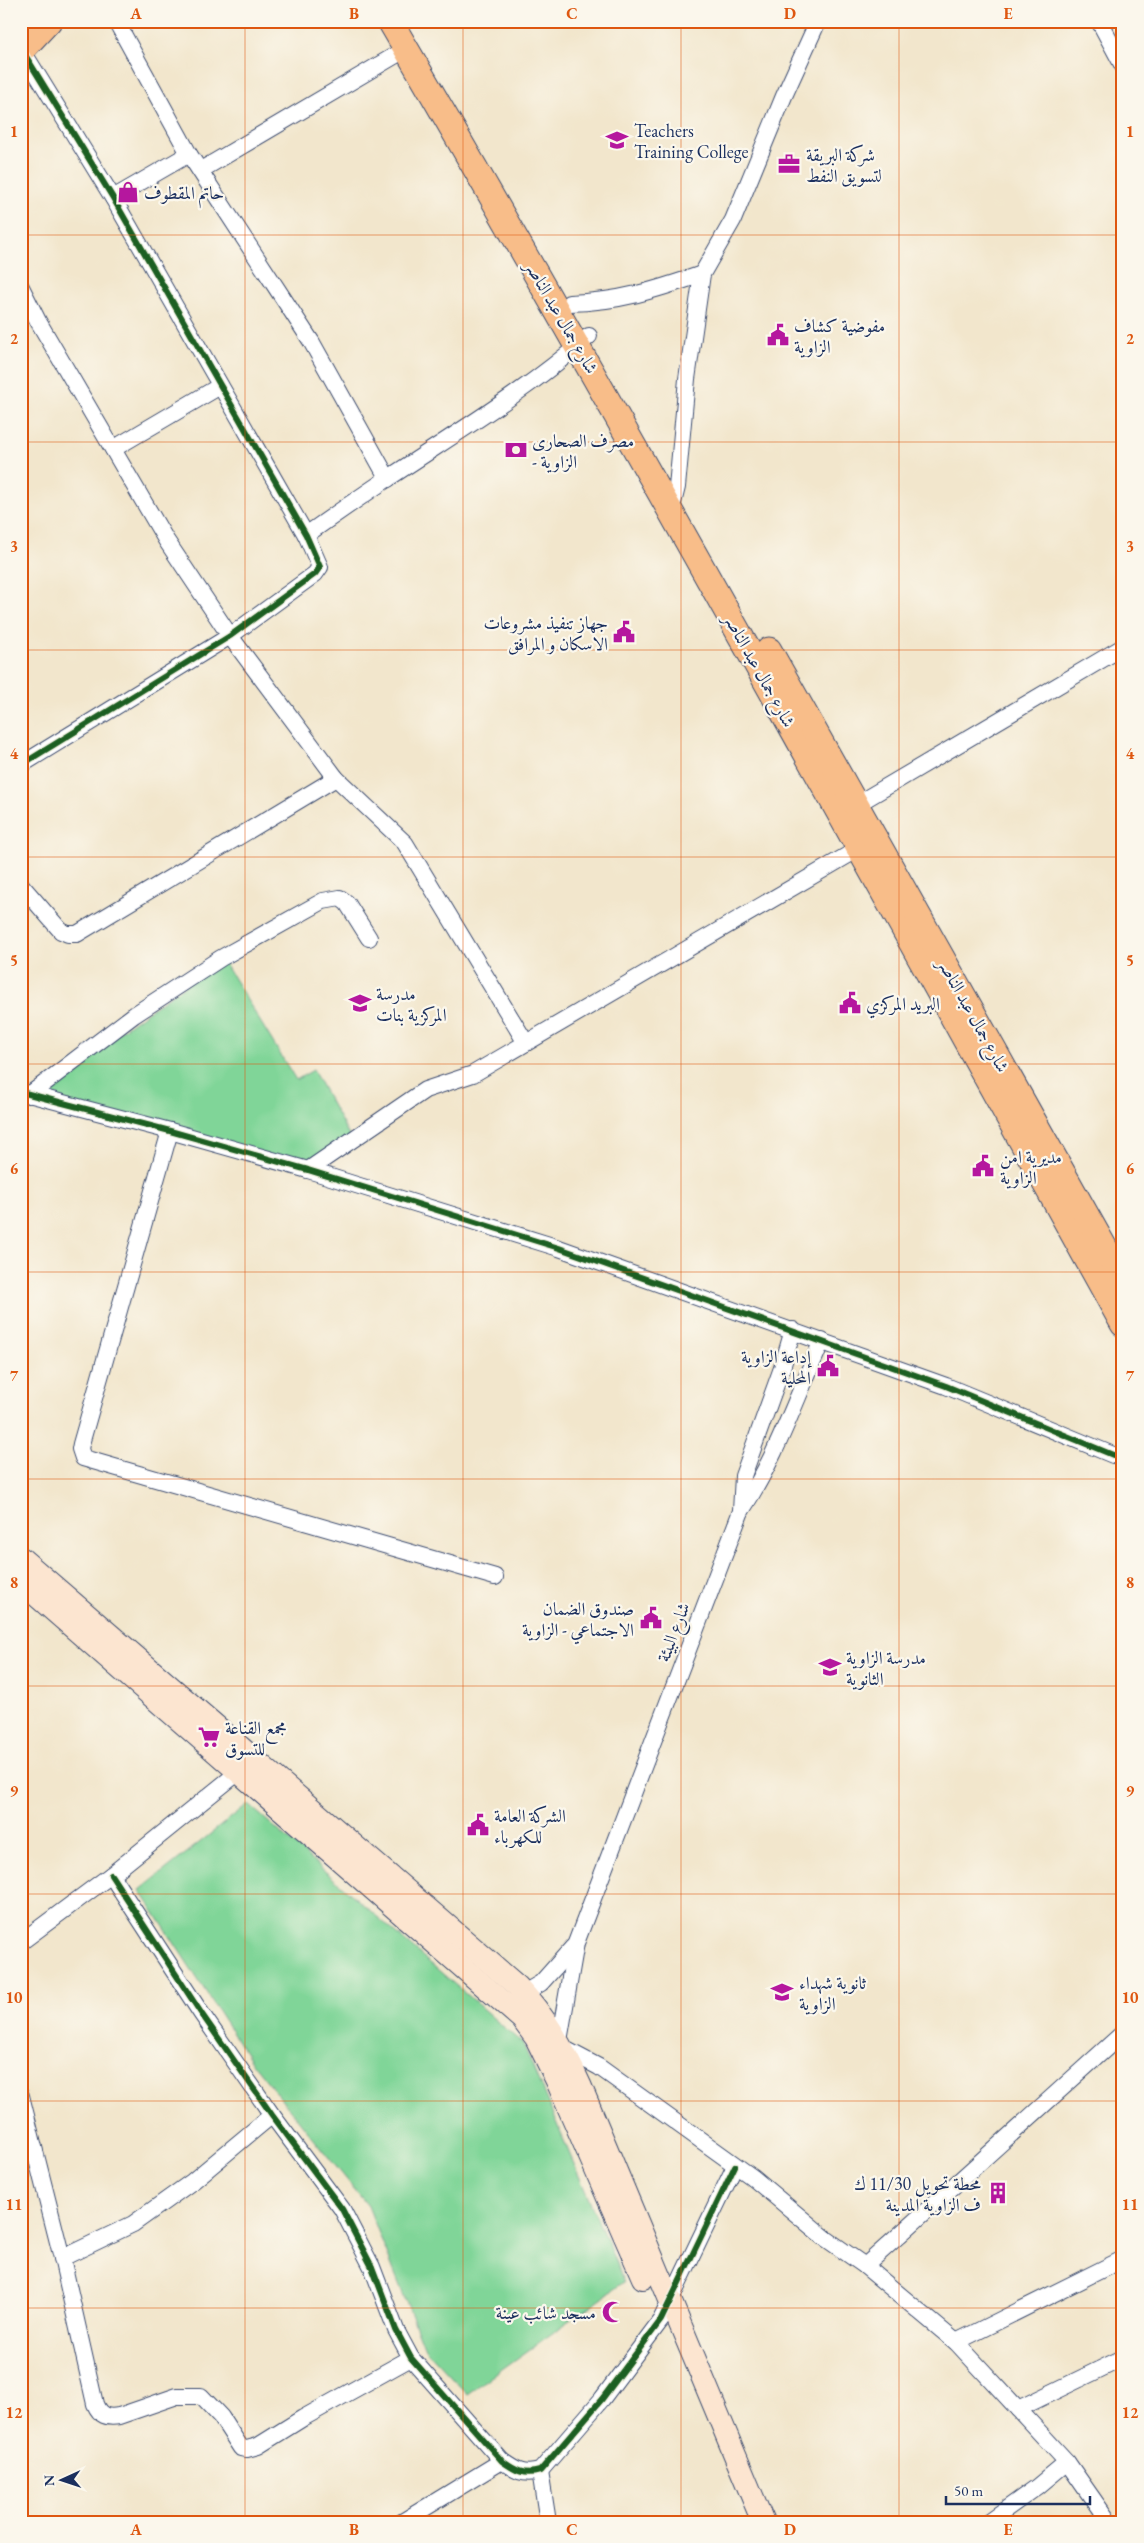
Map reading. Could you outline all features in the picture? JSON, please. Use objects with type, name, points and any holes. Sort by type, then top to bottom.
[{"type":"main road","points":[[22,51],[49,21]]},
{"type":"main road","name":"شارع جمال عبد الناصر","points":[[390,21],[583,341],[676,487],[849,809],[860,848],[1123,1324]]},
{"type":"main road","name":"شارع جمال عبد الناصر","points":[[409,21],[557,279],[569,303],[583,341],[671,511],[849,809],[1123,1280]]},
{"type":"main road","points":[[21,1558],[246,1766],[426,1937],[501,1998],[531,2030],[565,2098],[763,2522]]},
{"type":"main road","points":[[21,1582],[524,1993],[561,2044],[749,2522]]},
{"type":"street","points":[[116,21],[189,154],[311,341],[388,479]]},
{"type":"street","points":[[671,511],[676,487],[687,379],[702,274],[733,220],[784,96],[818,21]]},
{"type":"street","points":[[1099,21],[1123,66]]},
{"type":"street","points":[[200,170],[406,49]]},
{"type":"street","points":[[21,764],[230,636],[315,574],[320,567],[306,535],[113,198],[22,51]]},
{"type":"street","points":[[113,198],[189,154]]},
{"type":"street","points":[[569,303],[621,299],[643,294],[702,274]]},
{"type":"street","points":[[21,287],[38,321],[166,540],[230,636],[336,778],[405,843],[526,1044]]},
{"type":"street","points":[[306,535],[478,420],[551,368],[583,341]]},
{"type":"street","points":[[112,449],[220,386]]},
{"type":"street","points":[[849,809],[1123,647]]},
{"type":"street","points":[[21,885],[61,931],[68,934],[84,931],[336,778]]},
{"type":"street","points":[[308,1170],[425,1090],[473,1074],[860,848]]},
{"type":"street","points":[[25,1094],[134,1015],[221,958],[323,901],[340,898],[347,903],[369,938]]},
{"type":"street","points":[[25,1094],[170,1131],[308,1170],[559,1248],[946,1386],[1120,1458]]},
{"type":"street","points":[[170,1131],[80,1444],[83,1458],[272,1514],[495,1576]]},
{"type":"street","points":[[741,1511],[743,1476],[782,1368],[793,1330]]},
{"type":"street","name":"شارع البيئة","points":[[561,2044],[576,1943],[741,1511],[758,1486],[775,1452],[822,1341]]},
{"type":"street","points":[[21,1942],[111,1875],[246,1766]]},
{"type":"street","points":[[111,1875],[201,2013],[342,2209],[368,2258],[396,2330],[412,2358],[502,2461],[517,2472],[532,2474],[540,2471],[602,2399],[665,2311],[734,2166]]},
{"type":"street","name":"شارع البيئة","points":[[524,1993],[533,1990],[555,1969],[576,1943]]},
{"type":"street","points":[[865,2266],[1123,2033]]},
{"type":"street","points":[[561,2044],[599,2067],[734,2166],[825,2238],[865,2266],[956,2342],[1067,2462],[1109,2522]]},
{"type":"street","points":[[21,2096],[62,2258],[94,2404],[98,2412],[110,2418],[177,2396],[201,2396],[216,2411],[241,2448],[247,2449],[258,2446],[303,2418],[412,2358]]},
{"type":"street","points":[[62,2258],[133,2224],[193,2181],[272,2114]]},
{"type":"street","points":[[956,2342],[1123,2259]]},
{"type":"street","points":[[1018,2409],[1123,2358]]},
{"type":"street","points":[[402,2522],[502,2461]]},
{"type":"street","points":[[988,2522],[1037,2487],[1067,2462]]},
{"type":"street","points":[[540,2471],[548,2522]]},
{"type":"green space","points":[[222,959],[296,1080],[313,1070],[351,1139],[307,1168],[30,1095]]},
{"type":"green space","points":[[248,1804],[523,2044],[624,2282],[467,2394],[425,2349],[368,2206],[250,2060],[140,1890]]},
{"type":"cycle path","points":[[21,765],[230,636],[315,574],[320,567],[306,535],[113,198],[22,50]]},
{"type":"cycle path","points":[[21,1092],[308,1170],[559,1248],[946,1386],[1113,1455],[1123,1455]]},
{"type":"cycle path","points":[[111,1875],[201,2013],[272,2115],[342,2209],[372,2267],[396,2330],[411,2358],[502,2461],[515,2469],[529,2473],[540,2471],[602,2399],[661,2320],[735,2166]]},
{"type":"place","name":"Teachers Training College","points":[[617,140]]},
{"type":"place","name":"شركة البريقة لتسويق النفط","points":[[789,164]]},
{"type":"place","name":"حاتم المقطوف","points":[[128,192]]},
{"type":"place","name":"مفوضية كشاف الزاوية","points":[[778,335]]},
{"type":"place","name":"مصرف الصحارى - الزاوية","points":[[516,450]]},
{"type":"place","name":"جهاز تنفيذ مشروعات الاسكان و المرافق","points":[[624,632]]},
{"type":"place","name":"مدرسة المركزية بنات","points":[[360,1003]]},
{"type":"place","name":"البريد المركزي","points":[[850,1003]]},
{"type":"place","name":"مديرية امن الزاوية","points":[[983,1166]]},
{"type":"place","name":"إداعة الزاوية المحلية","points":[[828,1366]]},
{"type":"place","name":"صندوق الضمان الاجتماعي - الزاوية","points":[[651,1618]]},
{"type":"place","name":"مدرسة الزاوية الثانوية","points":[[830,1667]]},
{"type":"place","name":"مجمع القناعة للتسوق","points":[[209,1737]]},
{"type":"place","name":"الشركة العامة للكهرباء","points":[[478,1825]]},
{"type":"place","name":"ثانوية شهداء الزاوية","points":[[782,1992]]},
{"type":"place","name":"محطة تحويل 11/30 ك ف الزاوية المدينة","points":[[998,2193]]},
{"type":"place","name":"مسجد شائب عينة","points":[[613,2312]]}]
